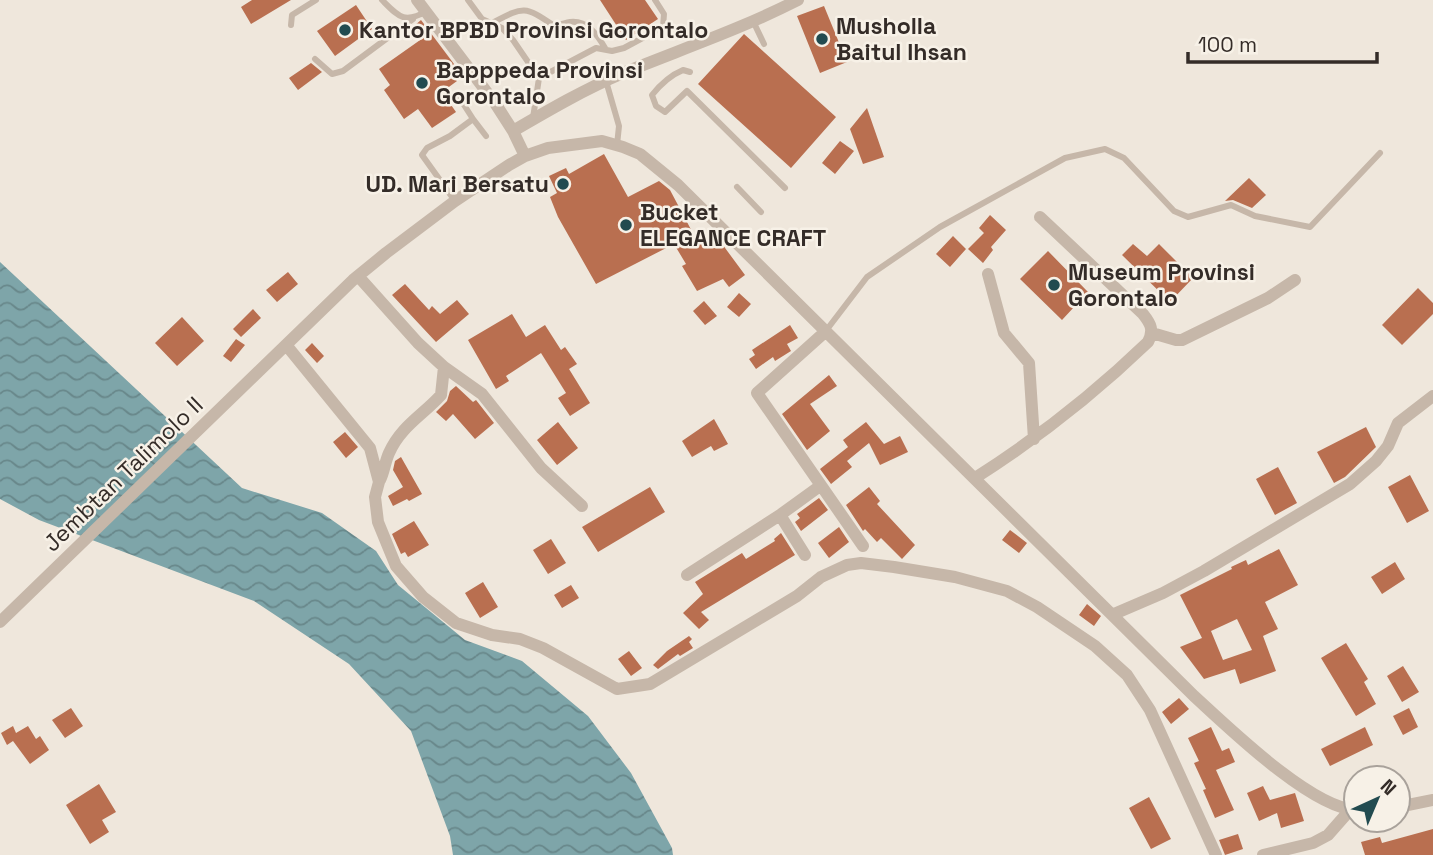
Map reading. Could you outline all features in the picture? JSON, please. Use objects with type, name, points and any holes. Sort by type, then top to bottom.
[{"type":"street","points":[[417,0],[513,131],[525,156]]},
{"type":"street","points":[[513,131],[606,81],[797,0]]},
{"type":"street","name":"Jembtan Talimolo II","points":[[0,622],[358,276],[455,201],[525,156],[548,148],[601,141],[617,145]]},
{"type":"street","points":[[617,145],[640,154],[678,185],[1194,696],[1271,765],[1328,802],[1342,806]]},
{"type":"street","points":[[975,478],[1034,439],[1104,384],[1148,342],[1152,333],[1151,325],[1143,314],[1040,217]]},
{"type":"street","points":[[988,274],[1004,333],[1029,363],[1034,439]]},
{"type":"street","points":[[358,276],[407,332],[444,367],[482,394],[541,468],[582,506]]},
{"type":"street","points":[[1152,333],[1182,340],[1268,298],[1295,280]]},
{"type":"street","points":[[825,332],[757,393],[863,546]]},
{"type":"street","points":[[287,346],[370,448],[379,482]]},
{"type":"street","points":[[444,367],[441,395],[422,411],[389,452],[379,482],[375,507],[396,566],[423,597],[456,622],[492,635],[520,639],[543,648],[617,689],[650,684],[797,596],[821,577],[847,565],[861,563],[894,567],[955,577],[1007,591],[1037,607],[1094,646],[1127,675],[1150,709],[1216,855]]},
{"type":"street","points":[[1114,614],[1163,593],[1204,571],[1350,484],[1376,461],[1388,446],[1398,423],[1433,396]]},
{"type":"street","points":[[687,575],[820,486]]},
{"type":"street","points":[[780,515],[805,555]]},
{"type":"street","points":[[1412,804],[1433,800]]},
{"type":"street","points":[[1263,855],[1313,843],[1328,835],[1342,821]]},
{"type":"lane","points":[[291,25],[292,15],[316,0]]},
{"type":"lane","points":[[382,0],[405,19],[413,19]]},
{"type":"lane","points":[[468,0],[482,19],[502,28],[540,78],[533,119]]},
{"type":"lane","points":[[540,78],[596,48],[612,51],[624,48],[663,27],[664,14],[655,0]]},
{"type":"lane","points":[[492,23],[516,11],[530,10],[553,25],[573,22],[587,25],[604,48]]},
{"type":"lane","points":[[315,60],[332,74],[343,71],[427,11]]},
{"type":"lane","points":[[753,20],[764,44]]},
{"type":"lane","points":[[691,72],[683,70],[677,73],[657,89],[652,95],[656,107],[665,112],[687,92],[785,188]]},
{"type":"lane","points":[[606,81],[619,126],[617,145]]},
{"type":"lane","points":[[457,94],[486,136]]},
{"type":"lane","points":[[455,201],[422,155],[427,148],[450,136],[473,119]]},
{"type":"lane","points":[[825,332],[867,276],[940,227],[1065,158],[1105,149],[1114,153],[1124,158],[1174,211],[1188,217],[1231,205],[1255,216],[1310,227],[1380,153]]},
{"type":"lane","points":[[737,187],[761,212]]},
{"type":"water","points":[[0,262],[242,488],[322,513],[376,551],[398,585],[465,640],[522,661],[588,716],[631,773],[672,848],[673,855],[453,855],[450,836],[411,731],[349,664],[254,601],[39,520],[0,499]]},
{"type":"building","points":[[252,0],[291,0],[251,24],[241,7]]},
{"type":"building","points":[[600,0],[645,0],[658,19],[626,40]]},
{"type":"building","name":"Kantor BPBD Provinsi Gorontalo","points":[[356,5],[372,29],[335,56],[317,31]]},
{"type":"building","name":"Musholla Baitul Ihsan","points":[[824,6],[847,62],[820,73],[797,16]]},
{"type":"building","name":"Bapppeda Provinsi Gorontalo","points":[[421,20],[460,72],[453,76],[457,81],[442,92],[456,112],[432,128],[418,109],[404,119],[384,90],[390,85],[379,69],[423,38],[414,26]]},
{"type":"building","points":[[744,34],[836,117],[791,168],[698,84]]},
{"type":"building","points":[[311,63],[322,72],[298,90],[289,78]]},
{"type":"building","points":[[867,108],[884,157],[863,164],[850,129]]},
{"type":"building","points":[[840,141],[854,151],[835,174],[822,163]]},
{"type":"building","name":"Bucket ELEGANCE CRAFT","points":[[604,154],[628,197],[659,181],[670,190],[696,239],[701,236],[703,239],[714,233],[745,275],[729,287],[723,279],[697,291],[682,266],[686,264],[674,244],[596,284],[558,217],[550,197],[557,193],[549,176],[566,168],[569,174]]},
{"type":"building","points":[[1249,178],[1266,195],[1252,208],[1233,200],[1225,201]]},
{"type":"building","points":[[990,215],[1006,230],[991,247],[993,250],[983,263],[968,249],[984,233],[979,228]]},
{"type":"building","points":[[953,236],[966,249],[950,267],[936,254]]},
{"type":"building","points":[[1133,244],[1147,256],[1159,244],[1193,278],[1170,302],[1122,255]]},
{"type":"building","name":"Museum Provinsi Gorontalo","points":[[1048,251],[1088,292],[1062,320],[1020,279]]},
{"type":"building","points":[[288,272],[298,284],[277,302],[266,290]]},
{"type":"building","points":[[405,284],[429,310],[432,306],[440,314],[457,300],[469,314],[436,342],[392,295]]},
{"type":"building","points":[[1418,288],[1433,303],[1433,314],[1402,345],[1382,325]]},
{"type":"building","points":[[739,293],[751,304],[739,317],[727,307]]},
{"type":"building","points":[[704,301],[717,316],[705,325],[693,311]]},
{"type":"building","points":[[253,309],[261,318],[241,337],[233,329]]},
{"type":"building","points":[[512,314],[526,337],[545,325],[561,350],[565,347],[577,364],[569,369],[590,403],[570,416],[558,398],[566,393],[541,353],[506,376],[509,381],[496,389],[468,340]]},
{"type":"building","points":[[182,317],[204,341],[177,366],[155,343]]},
{"type":"building","points":[[790,325],[798,338],[787,344],[791,351],[775,361],[773,357],[756,369],[749,359],[755,355],[752,350]]},
{"type":"building","points":[[236,339],[245,345],[231,362],[223,356]]},
{"type":"building","points":[[312,343],[324,356],[317,363],[305,350]]},
{"type":"building","points":[[829,375],[837,386],[810,404],[830,431],[807,450],[782,414]]},
{"type":"building","points":[[456,386],[473,402],[476,400],[494,423],[475,439],[453,414],[446,421],[436,412]]},
{"type":"building","points":[[714,419],[728,444],[714,451],[711,446],[692,457],[682,441]]},
{"type":"building","points":[[558,422],[578,448],[557,465],[537,440]]},
{"type":"building","points":[[866,422],[884,444],[900,436],[908,452],[880,465],[869,443],[847,461],[852,467],[831,484],[820,469],[848,447],[843,440]]},
{"type":"building","points":[[1366,427],[1376,447],[1345,477],[1334,483],[1317,452]]},
{"type":"building","points":[[345,432],[358,447],[346,458],[333,442]]},
{"type":"building","points":[[401,457],[422,494],[393,506],[388,496],[403,487],[393,470],[395,461]]},
{"type":"building","points":[[1278,467],[1297,503],[1275,515],[1256,479]]},
{"type":"building","points":[[1410,475],[1429,511],[1407,523],[1388,487]]},
{"type":"building","points":[[650,487],[665,512],[598,552],[582,527]]},
{"type":"building","points":[[869,487],[880,501],[877,504],[915,545],[902,559],[881,538],[877,542],[865,529],[863,531],[846,505]]},
{"type":"building","points":[[819,498],[828,510],[801,531],[795,522],[800,518],[797,514]]},
{"type":"building","points":[[414,521],[429,545],[408,557],[405,552],[401,554],[392,534]]},
{"type":"building","points":[[839,527],[849,542],[829,558],[818,543]]},
{"type":"building","points":[[1010,530],[1027,543],[1019,553],[1002,540]]},
{"type":"building","points":[[781,533],[795,555],[701,612],[709,620],[699,629],[683,613],[703,594],[695,582],[742,553],[746,559],[775,541]]},
{"type":"building","points":[[551,539],[566,563],[548,574],[533,550]]},
{"type":"building","points":[[1279,549],[1298,585],[1265,602],[1278,629],[1263,636],[1276,671],[1240,684],[1235,669],[1204,679],[1180,647],[1202,638],[1180,595],[1246,560],[1248,565]],"holes":[[[1237,619],[1252,650],[1223,660],[1211,631]]]},
{"type":"building","points":[[1395,562],[1405,579],[1382,594],[1371,577]]},
{"type":"building","points":[[483,582],[498,607],[480,618],[465,593]]},
{"type":"building","points":[[571,585],[579,598],[562,608],[554,595]]},
{"type":"building","points":[[1087,604],[1101,616],[1094,626],[1079,615]]},
{"type":"building","points":[[689,636],[693,648],[680,656],[678,654],[658,669],[653,665],[667,651]]},
{"type":"building","points":[[1346,643],[1368,679],[1364,682],[1376,704],[1356,716],[1321,658]]},
{"type":"building","points":[[629,651],[642,668],[631,676],[618,659]]},
{"type":"building","points":[[1403,666],[1419,692],[1402,702],[1387,676]]},
{"type":"building","points":[[1179,698],[1189,709],[1171,724],[1162,712]]},
{"type":"building","points":[[71,708],[83,726],[65,738],[52,720]]},
{"type":"building","points":[[1409,708],[1418,727],[1403,735],[1393,716]]},
{"type":"building","points":[[13,726],[16,733],[28,726],[36,739],[40,736],[49,750],[30,764],[13,741],[7,745],[1,733]]},
{"type":"building","points":[[1211,727],[1222,751],[1229,748],[1235,762],[1216,770],[1234,810],[1215,818],[1194,763],[1199,761],[1188,738]]},
{"type":"building","points":[[1365,727],[1373,745],[1330,766],[1321,749]]},
{"type":"building","points":[[99,784],[116,812],[102,820],[109,832],[90,844],[66,805]]},
{"type":"building","points":[[1263,786],[1270,800],[1295,793],[1304,821],[1281,828],[1277,813],[1259,821],[1247,793]]},
{"type":"building","points":[[1149,797],[1171,839],[1151,849],[1129,808]]},
{"type":"building","points":[[1433,829],[1433,855],[1365,855],[1361,842],[1380,837],[1382,843]]},
{"type":"building","points":[[1238,834],[1243,849],[1225,855],[1219,840]]},
{"type":"place","name":"Kantor BPBD Provinsi Gorontalo","points":[[345,30]]},
{"type":"place","name":"Musholla Baitul Ihsan","points":[[822,39]]},
{"type":"place","name":"Bapppeda Provinsi Gorontalo","points":[[422,83]]},
{"type":"place","name":"UD. Mari Bersatu","points":[[563,184]]},
{"type":"place","name":"Bucket ELEGANCE CRAFT","points":[[626,225]]},
{"type":"place","name":"Museum Provinsi Gorontalo","points":[[1054,285]]}]
